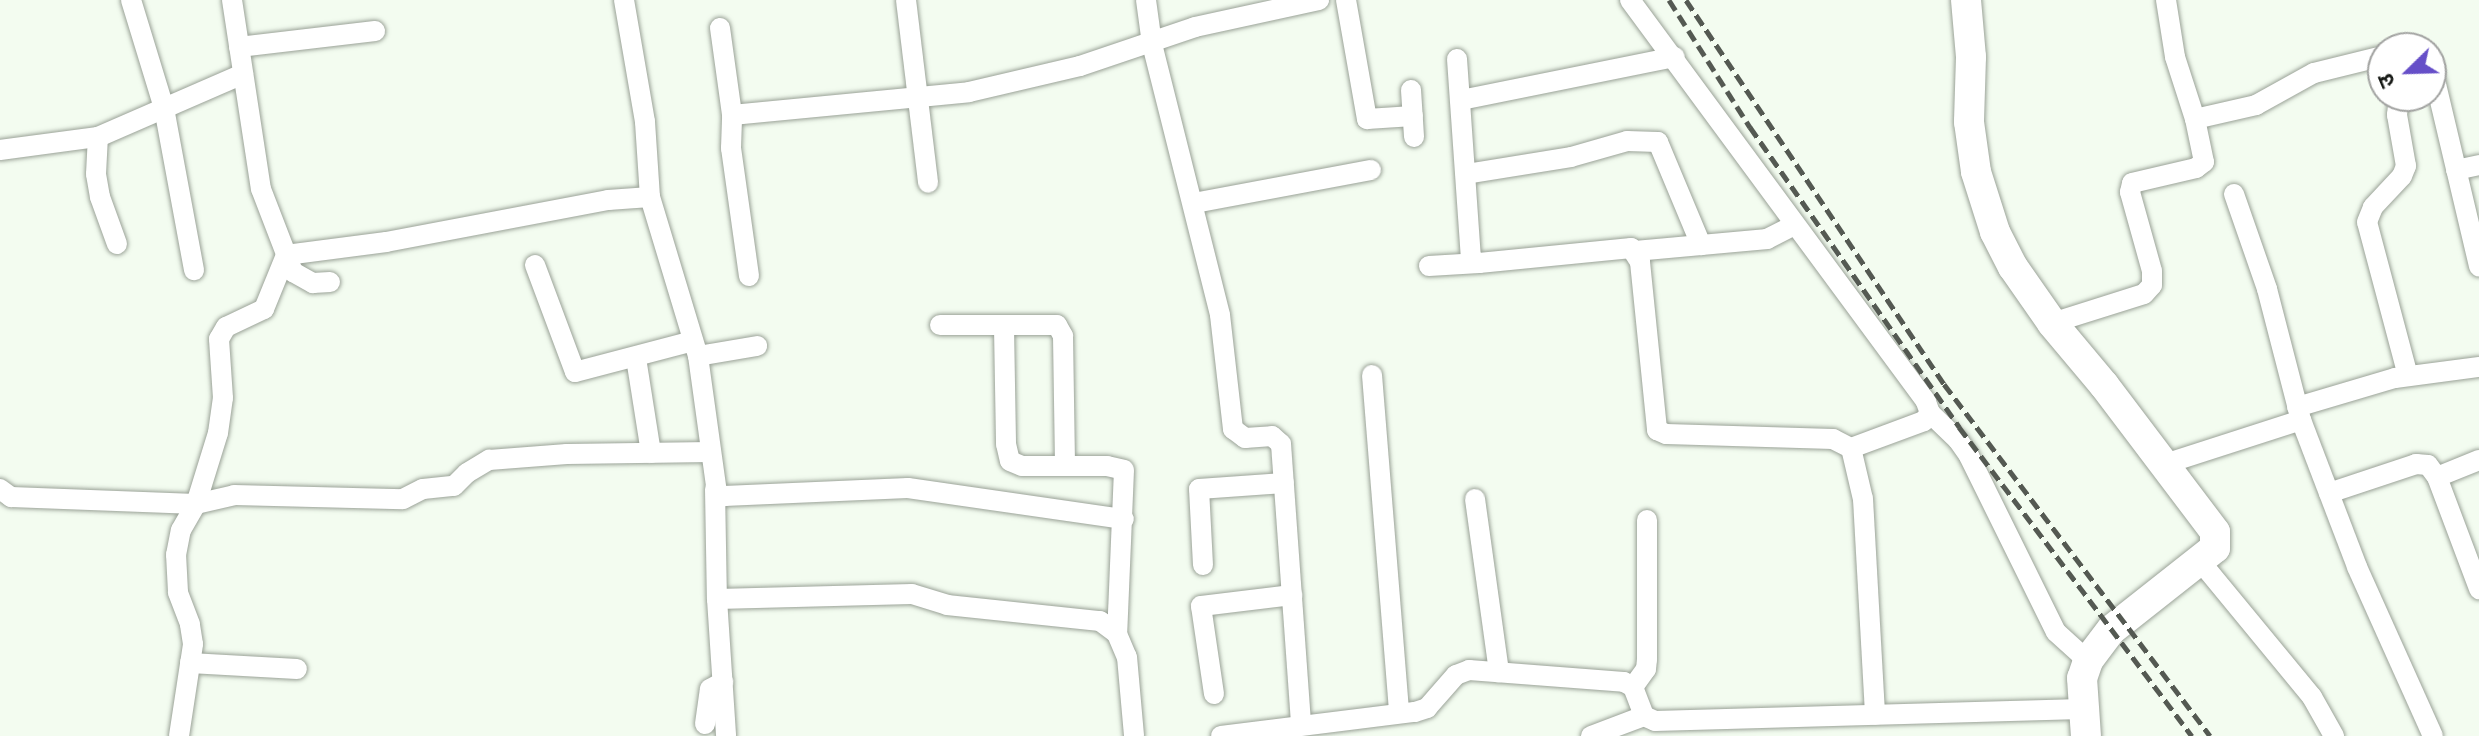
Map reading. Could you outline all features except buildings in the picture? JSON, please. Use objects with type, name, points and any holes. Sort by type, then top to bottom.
[{"type":"street","points":[[131,0],[164,108],[194,270]]},
{"type":"street","points":[[232,0],[257,176],[293,272],[302,279],[330,282]]},
{"type":"street","points":[[624,0],[645,122],[650,197],[696,348],[711,452],[726,736]]},
{"type":"street","points":[[906,0],[928,183]]},
{"type":"street","points":[[1146,0],[1152,44],[1220,315],[1233,429],[1245,438],[1272,436],[1278,439],[1284,483],[1301,725]]},
{"type":"street","points":[[732,115],[917,96],[949,96],[1052,74],[1152,44],[1195,27],[1319,0]]},
{"type":"street","points":[[1346,0],[1367,119],[1413,116]]},
{"type":"street","points":[[1630,0],[1675,57],[1794,225],[1926,402],[1930,413],[1958,440],[1969,456],[2056,632],[2088,661]]},
{"type":"street","points":[[1221,736],[1427,708],[1456,675],[1469,670],[1617,681],[1633,687],[1644,716],[1655,721],[1875,715],[2084,722],[2082,678],[2088,661],[2111,630],[2215,548],[2215,532],[2052,323],[2013,267],[1984,200],[1969,122],[1971,57],[1966,0]]},
{"type":"street","points":[[2052,323],[2144,294],[2152,285],[2152,271],[2130,192],[2132,183],[2196,168],[2204,162],[2195,119],[2175,57],[2166,0]]},
{"type":"street","points":[[720,28],[732,115],[731,148],[749,276]]},
{"type":"street","points":[[239,47],[375,31]]},
{"type":"street","points":[[1461,100],[1675,57]]},
{"type":"street","points":[[1457,59],[1466,174],[1468,253],[1479,263]]},
{"type":"street","points":[[2195,119],[2256,105],[2314,73],[2367,60]]},
{"type":"street","points":[[0,150],[98,137],[243,74]]},
{"type":"street","points":[[1411,90],[1414,137]]},
{"type":"street","points":[[2397,112],[2406,166],[2402,176],[2373,207],[2367,222],[2408,376]]},
{"type":"street","points":[[2441,112],[2479,266]]},
{"type":"street","points":[[98,137],[96,174],[100,197],[117,244]]},
{"type":"street","points":[[1466,174],[1571,157],[1627,141],[1658,142],[1701,245]]},
{"type":"street","points":[[2456,170],[2479,165]]},
{"type":"street","points":[[1194,203],[1371,170]]},
{"type":"street","points":[[2234,194],[2267,289],[2299,414],[2357,567],[2433,736]]},
{"type":"street","points":[[286,255],[386,242],[608,200],[650,197]]},
{"type":"street","points":[[1429,266],[1624,246],[1635,251],[1767,239],[1794,225]]},
{"type":"street","points":[[1635,251],[1640,262],[1657,430],[1666,434],[1833,439],[1851,448],[1924,421],[1930,413]]},
{"type":"street","points":[[179,736],[192,635],[178,592],[176,555],[181,530],[196,504],[218,433],[223,398],[219,339],[226,327],[264,309],[286,255]]},
{"type":"street","points":[[535,265],[575,372],[696,348],[757,346]]},
{"type":"street","points":[[940,325],[1004,327],[1053,324],[1061,330],[1065,465]]},
{"type":"street","points":[[1004,327],[1006,444],[1010,461],[1022,466],[1122,467],[1125,475],[1117,634],[1127,657],[1134,736]]},
{"type":"street","points":[[636,358],[651,453]]},
{"type":"street","points":[[2165,464],[2408,376],[2479,367]]},
{"type":"street","points":[[1372,375],[1399,713]]},
{"type":"street","points":[[1851,448],[1863,499],[1875,715]]},
{"type":"street","points":[[0,489],[11,497],[196,504],[234,495],[403,499],[423,489],[454,486],[467,473],[489,460],[711,452]]},
{"type":"street","points":[[2437,477],[2479,460]]},
{"type":"street","points":[[2329,493],[2416,464],[2428,465],[2437,477],[2473,556],[2479,589]]},
{"type":"street","points":[[1203,565],[1199,489],[1284,483]]},
{"type":"street","points":[[715,489],[724,496],[908,488],[1124,519]]},
{"type":"street","points":[[1475,499],[1499,672]]},
{"type":"street","points":[[1633,687],[1646,669],[1647,659],[1647,520]]},
{"type":"street","points":[[2200,561],[2312,697],[2334,736]]},
{"type":"street","points":[[717,599],[912,594],[947,605],[1100,621],[1117,634]]},
{"type":"street","points":[[1214,694],[1201,606],[1292,595]]},
{"type":"street","points":[[190,663],[297,669]]},
{"type":"street","points":[[705,724],[710,689],[723,682]]},
{"type":"street","points":[[1591,736],[1644,716]]},
{"type":"railway","points":[[1669,0],[1750,127],[1959,427],[2192,736]]},
{"type":"railway","points":[[1686,0],[1944,384],[2210,736]]}]
